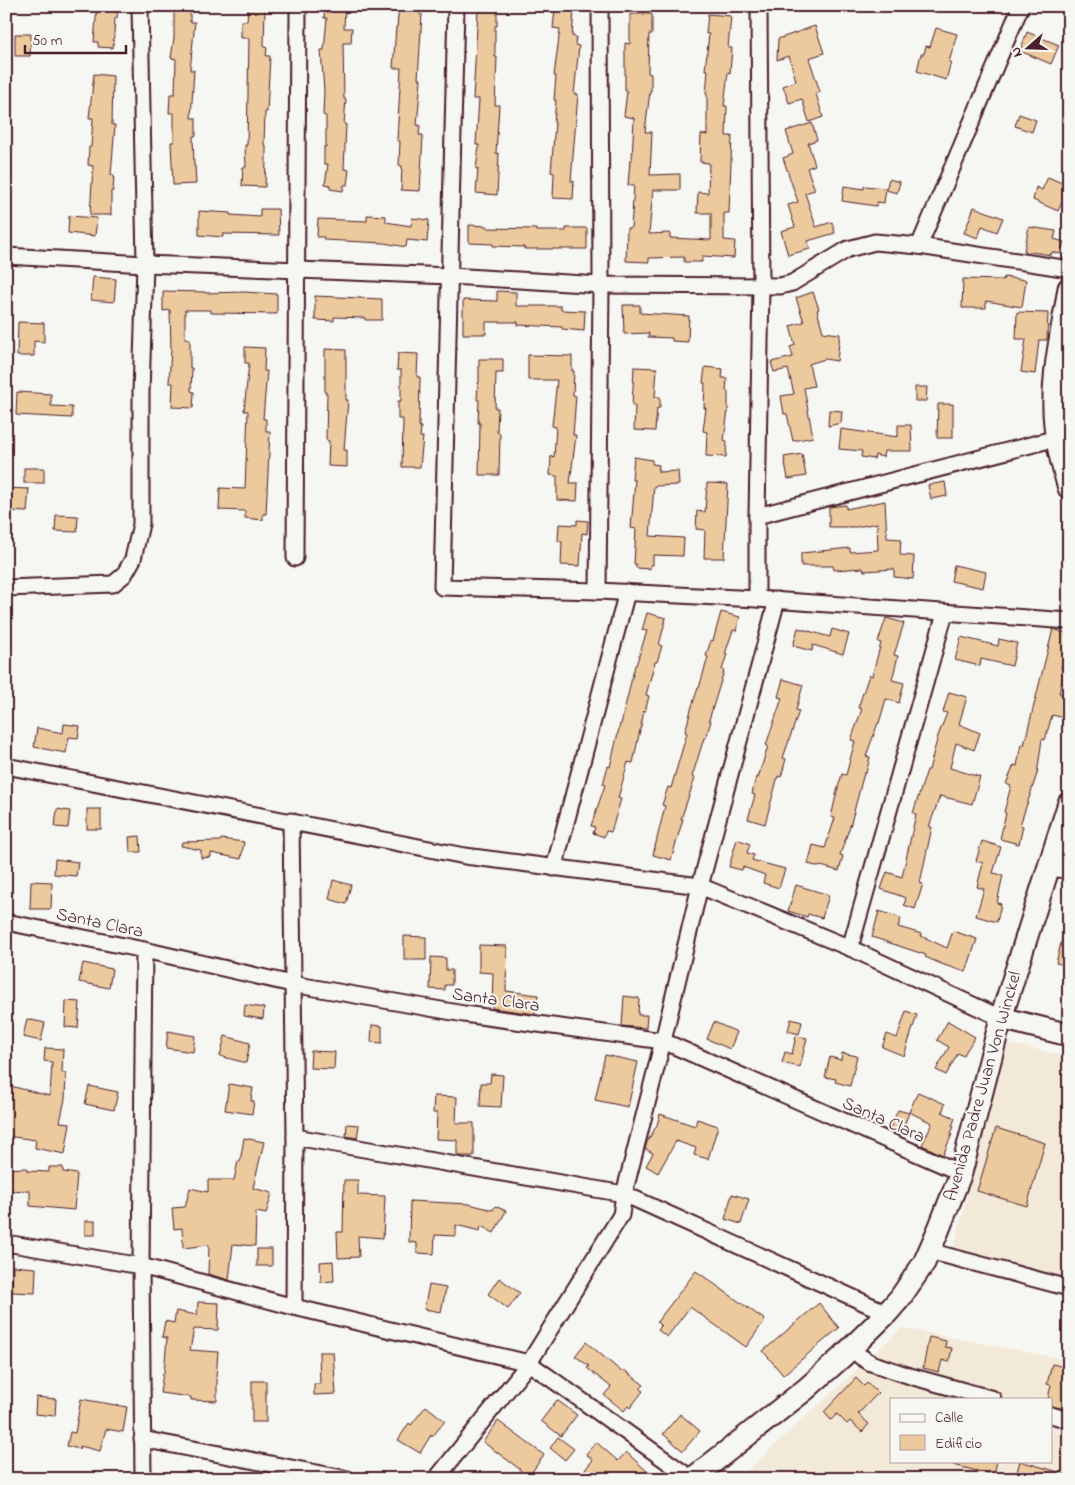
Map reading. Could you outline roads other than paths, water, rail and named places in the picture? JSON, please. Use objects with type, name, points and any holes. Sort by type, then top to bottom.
[{"type":"main road","points":[[1069,288],[1055,377],[1055,424],[1069,488]]},
{"type":"main road","name":"Avenida Padre Juan Von Winckel","points":[[692,1479],[806,1388],[851,1348],[900,1298],[924,1263],[961,1173],[1001,1018],[1069,803]]},
{"type":"main road","points":[[1001,1018],[1069,1035]]},
{"type":"street","points":[[6,588],[113,584],[124,575],[133,559],[141,524],[141,393],[145,264],[140,6]]},
{"type":"street","points":[[295,558],[298,6]]},
{"type":"street","points":[[456,6],[442,587],[628,592],[777,600],[1069,621]]},
{"type":"street","points":[[598,591],[601,285],[600,6]]},
{"type":"street","points":[[757,599],[761,286],[759,6]]},
{"type":"street","points":[[919,246],[1021,6]]},
{"type":"street","points":[[6,256],[296,271],[450,276],[601,285],[780,286],[792,283],[848,249],[875,242],[919,246],[1069,269]]},
{"type":"street","points":[[757,516],[1057,438]]},
{"type":"street","points":[[554,868],[628,592]]},
{"type":"street","points":[[436,1479],[529,1363],[621,1215],[624,1194],[700,886],[777,600]]},
{"type":"street","points":[[850,948],[945,613]]},
{"type":"street","points":[[6,766],[465,856],[700,886],[850,948],[1001,1018]]},
{"type":"street","points":[[291,821],[295,1138],[294,1307]]},
{"type":"street","points":[[1048,867],[1069,871]]},
{"type":"street","name":"Santa Clara","points":[[6,922],[144,950],[292,984],[464,1014],[663,1041],[961,1173]]},
{"type":"street","points":[[142,1479],[141,1266],[144,950]]},
{"type":"street","points":[[295,1138],[624,1194],[887,1313]]},
{"type":"street","points":[[6,1243],[141,1266],[294,1307],[529,1363],[692,1479]]},
{"type":"street","points":[[929,1251],[1069,1288]]},
{"type":"street","points":[[851,1348],[871,1363],[990,1398]]},
{"type":"street","points":[[1052,1415],[1069,1420]]},
{"type":"street","points":[[142,1439],[348,1479]]}]
